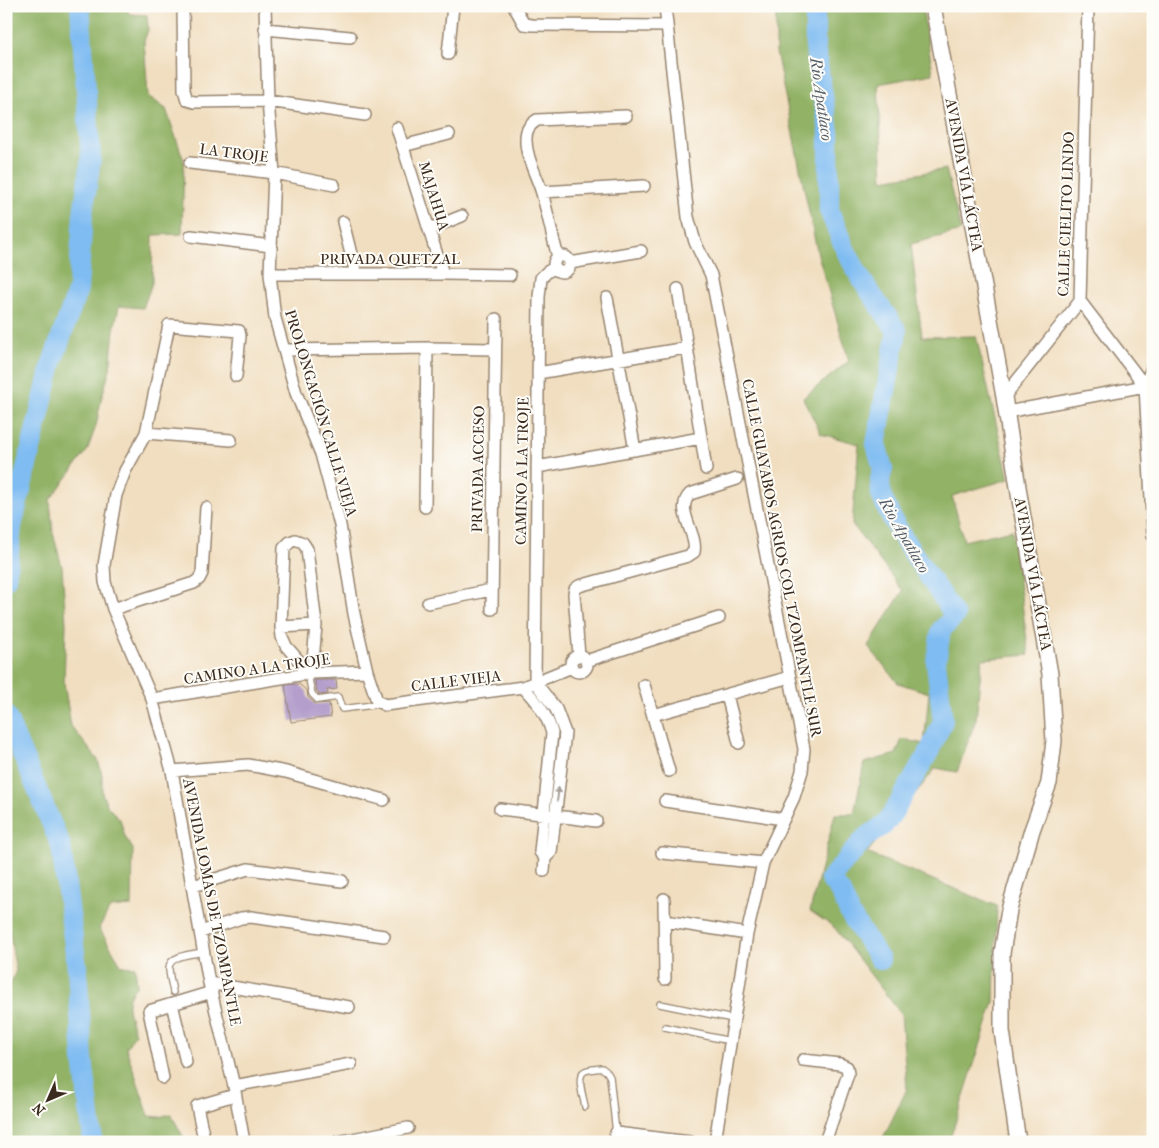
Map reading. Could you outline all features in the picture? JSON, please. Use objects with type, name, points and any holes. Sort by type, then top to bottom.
[{"type":"street","points":[[183,6],[184,90],[187,100],[194,102],[268,101],[365,115]]},
{"type":"street","name":"PROLONGACIÓN CALLE VIEJA","points":[[265,6],[268,101],[274,172],[270,274],[275,318],[296,393],[321,454],[340,525],[354,614],[367,671],[377,701],[381,704]]},
{"type":"street","points":[[448,54],[453,6]]},
{"type":"street","points":[[514,6],[524,24],[667,26]]},
{"type":"street","name":"CALLE GUAYABOS AGRIOS COL TZOMPANTLE SUR","points":[[665,6],[688,217],[695,242],[711,275],[804,749],[802,771],[794,797],[763,863],[747,934],[715,1142]]},
{"type":"street","name":"AVENIDA VÍA LÁCTEA","points":[[933,6],[1005,405],[1050,674],[1054,741],[1049,783],[1032,830],[1009,910],[1002,953],[1002,1031],[1018,1142]]},
{"type":"street","name":"CALLE CIELITO LINDO","points":[[1005,405],[1080,301],[1088,6]]},
{"type":"street","points":[[265,29],[350,37]]},
{"type":"street","points":[[558,257],[542,192],[525,141],[526,131],[537,120],[626,116]]},
{"type":"street","name":"MAJAHUA","points":[[397,128],[443,274]]},
{"type":"street","points":[[403,146],[449,134]]},
{"type":"street","name":"LA TROJE","points":[[190,163],[274,172],[334,185]]},
{"type":"street","points":[[542,192],[644,186]]},
{"type":"street","points":[[429,229],[462,216]]},
{"type":"street","points":[[343,222],[356,274]]},
{"type":"street","points":[[191,236],[271,246]]},
{"type":"street","points":[[570,263],[642,252]]},
{"type":"street","points":[[558,257],[568,258],[570,263],[570,268],[566,272],[561,273],[554,268],[554,261],[558,257]]},
{"type":"street","name":"CAMINO A LA TROJE","points":[[535,682],[538,373],[541,278],[554,268]]},
{"type":"street","name":"PRIVADA QUETZAL","points":[[270,274],[510,275]]},
{"type":"street","points":[[678,289],[706,469]]},
{"type":"street","points":[[607,298],[635,450]]},
{"type":"street","points":[[1080,301],[1145,386]]},
{"type":"street","name":"PRIVADA ACCESO","points":[[492,608],[496,319]]},
{"type":"street","name":"AVENIDA LOMAS DE TZOMPANTLE","points":[[236,376],[239,331],[169,325],[146,434],[125,471],[116,495],[104,565],[113,609],[152,698],[172,771],[210,987],[235,1090],[244,1142]]},
{"type":"street","points":[[425,507],[427,348]]},
{"type":"street","points":[[538,373],[686,348]]},
{"type":"street","points":[[284,350],[495,349]]},
{"type":"street","points":[[1153,365],[1145,386],[1153,535]]},
{"type":"street","points":[[1005,405],[1145,386]]},
{"type":"street","points":[[146,434],[231,440]]},
{"type":"street","points":[[537,467],[701,438]]},
{"type":"street","points":[[719,618],[582,659],[574,594],[575,589],[579,586],[688,556],[694,552],[696,545],[683,506],[685,499],[690,494],[737,479]]},
{"type":"street","points":[[113,609],[194,583],[199,579],[202,573],[206,508]]},
{"type":"street","points":[[295,540],[303,543],[307,549],[316,625],[308,674],[286,646],[281,627],[284,548],[295,540]]},
{"type":"street","points":[[428,603],[491,590]]},
{"type":"street","points":[[281,627],[316,625]]},
{"type":"street","name":"CALLE VIEJA","points":[[381,704],[523,687],[572,667],[571,662],[574,658],[582,659]]},
{"type":"street","name":"CAMINO A LA TROJE","points":[[152,698],[308,674],[367,671]]},
{"type":"street","points":[[653,715],[790,677]]},
{"type":"street","points":[[535,682],[556,709],[540,852],[545,858]]},
{"type":"street","points":[[644,685],[669,771]]},
{"type":"street","points":[[523,687],[554,719],[565,734],[551,852],[545,858],[544,871]]},
{"type":"street","points":[[726,695],[739,743]]},
{"type":"street","points":[[172,771],[248,764],[286,772],[384,800]]},
{"type":"street","points":[[665,801],[783,819]]},
{"type":"street","points":[[500,809],[596,821]]},
{"type":"street","points":[[662,853],[763,863]]},
{"type":"street","points":[[193,886],[248,869],[342,881]]},
{"type":"street","points":[[664,898],[665,979]]},
{"type":"street","points":[[200,932],[241,918],[250,917],[384,936]]},
{"type":"street","points":[[664,921],[747,934]]},
{"type":"street","points":[[163,1078],[148,1011],[172,1004],[210,987],[349,1007]]},
{"type":"street","points":[[172,1004],[186,1062]]},
{"type":"street","points":[[803,1060],[840,1064],[848,1067],[848,1074],[825,1142]]},
{"type":"street","points":[[204,1139],[197,1106],[235,1090],[351,1064]]},
{"type":"street","points":[[337,1142],[408,1128]]},
{"type":"street","points":[[615,1137],[690,1142]]},
{"type":"lane","points":[[308,674],[312,694],[318,700],[338,697],[342,709],[381,704]]},
{"type":"lane","points":[[173,992],[169,968],[170,963],[177,958],[204,952]]},
{"type":"lane","points":[[660,1004],[733,1019]]},
{"type":"lane","points":[[665,1027],[730,1041]]},
{"type":"lane","points":[[585,1107],[580,1080],[581,1075],[585,1071],[602,1068],[610,1077],[615,1137]]},
{"type":"green space","points":[[6,6],[126,6],[129,14],[147,15],[148,30],[144,41],[148,96],[166,109],[184,161],[182,234],[153,235],[152,283],[143,308],[119,306],[114,330],[110,369],[96,426],[87,451],[50,500],[53,533],[62,567],[66,624],[64,683],[71,726],[98,760],[102,775],[102,793],[108,807],[120,819],[125,837],[133,849],[132,906],[110,908],[99,928],[122,966],[135,967],[137,986],[129,997],[128,1008],[135,1034],[126,1048],[149,1116],[159,1117],[171,1114],[186,1142],[6,1142],[6,993],[16,971],[9,930],[6,929]]},
{"type":"green space","points":[[776,6],[922,6],[933,74],[878,84],[883,180],[946,169],[961,231],[911,244],[922,337],[976,336],[1009,479],[952,496],[964,541],[1012,530],[1029,655],[982,659],[976,719],[957,772],[936,768],[867,853],[997,906],[994,1002],[949,1142],[881,1142],[907,1089],[901,1014],[834,927],[810,911],[835,814],[854,814],[864,763],[896,754],[902,739],[924,744],[929,693],[898,683],[868,646],[903,591],[852,524],[859,444],[821,434],[803,398],[849,361],[817,251],[776,52]]},
{"type":"building","points":[[315,680],[336,680],[337,689],[327,690],[328,694],[320,695],[317,692]]},
{"type":"building","points":[[299,684],[307,691],[308,697],[315,704],[329,703],[331,717],[291,722],[285,685]]},
{"type":"waterway","points":[[6,579],[12,526],[52,363],[78,289],[83,214],[91,158],[80,6]]},
{"type":"waterway","name":"Rio Apatlaco","points":[[815,6],[815,47],[829,132],[829,210],[845,249],[861,279],[897,331],[876,444],[883,469],[880,479],[881,495],[905,541],[955,616],[941,630],[936,662],[943,721],[929,752],[884,825],[865,838],[830,879],[841,893],[850,914],[880,960]]},
{"type":"waterway","points":[[6,716],[61,846],[77,968],[83,1059],[93,1142]]}]
